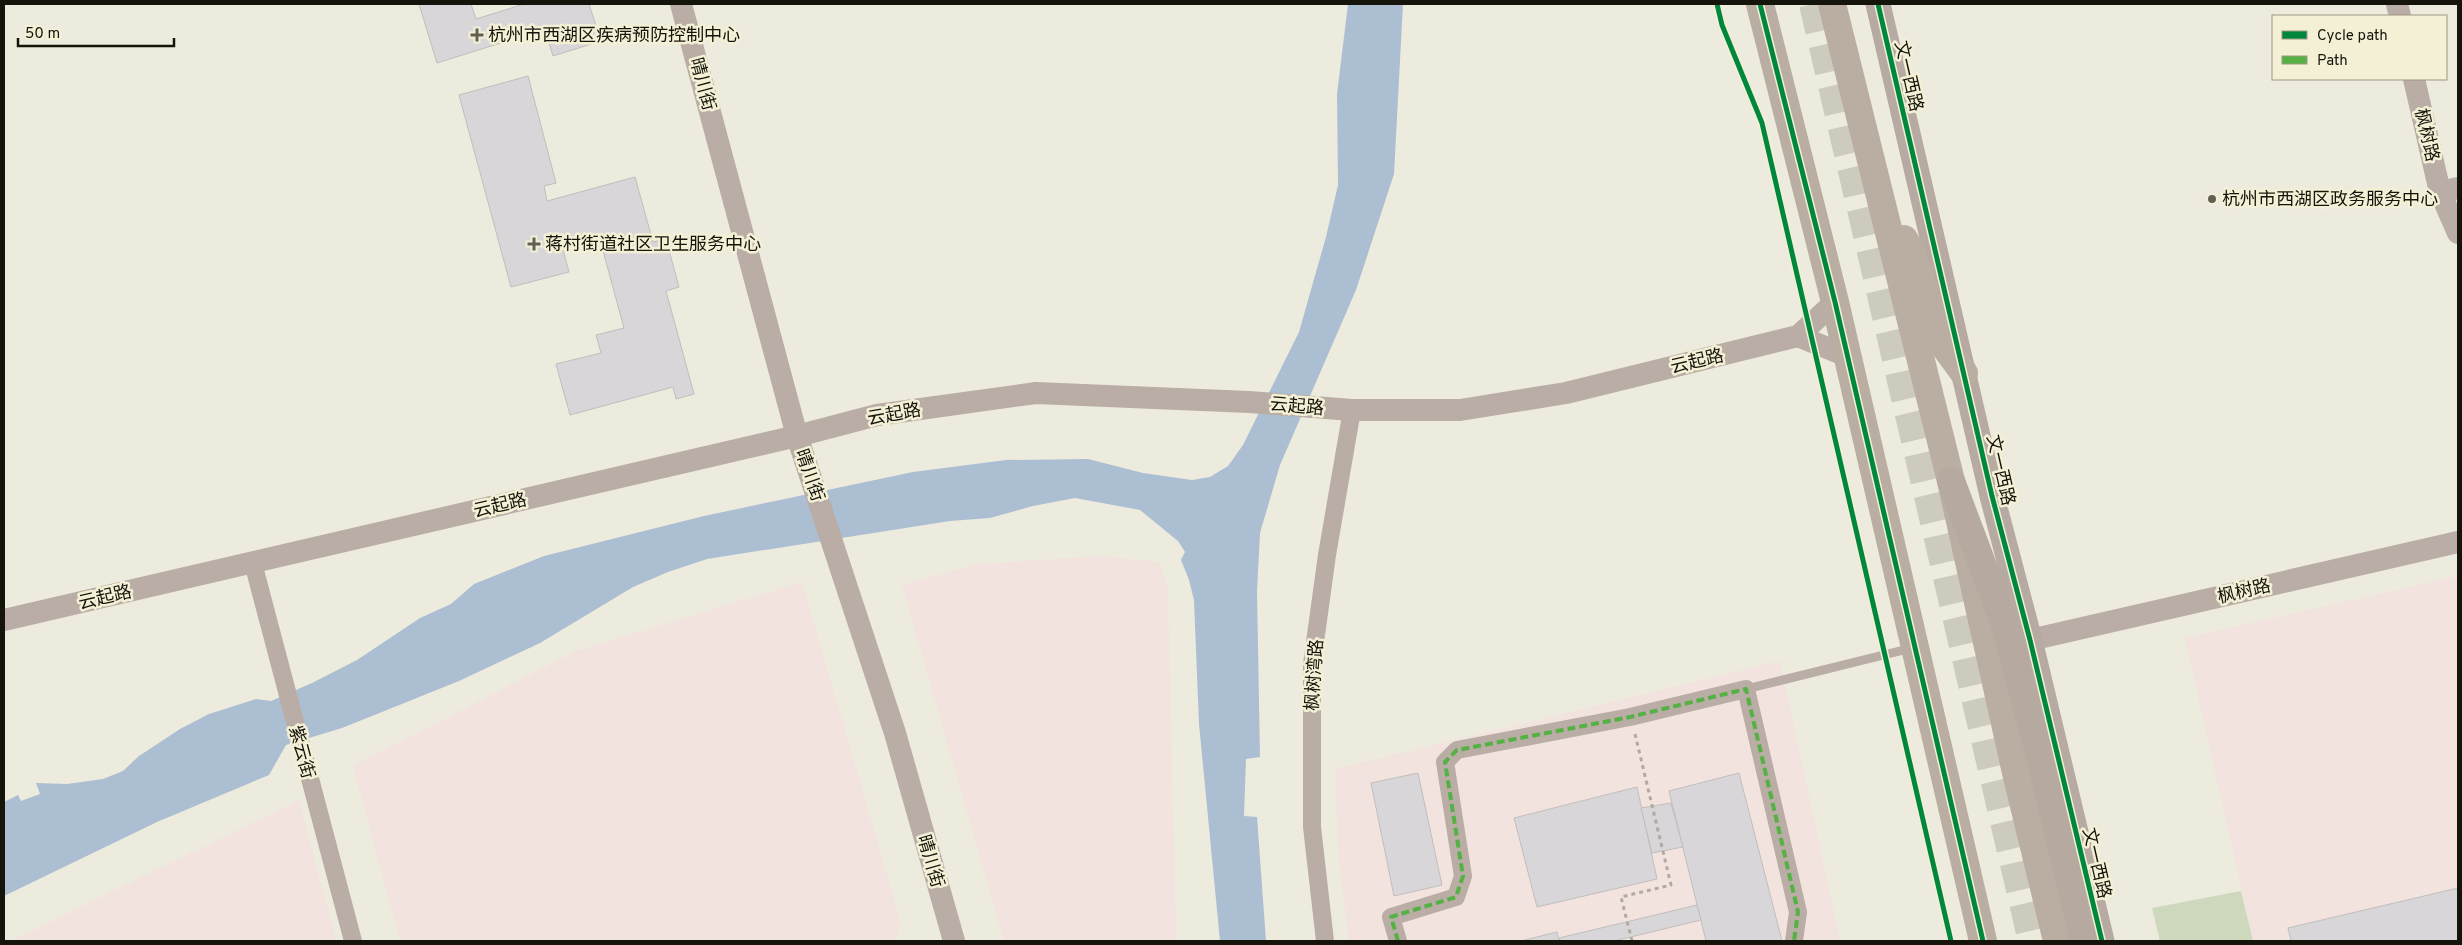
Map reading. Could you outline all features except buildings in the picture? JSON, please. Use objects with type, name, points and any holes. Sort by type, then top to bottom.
[{"type":"highway","points":[[1951,481],[2004,622],[2040,756],[2084,941]]},
{"type":"main road","points":[[1760,4],[1835,302],[1982,941]]},
{"type":"main road","points":[[1832,4],[1951,481],[2017,777],[2057,941]]},
{"type":"main road","name":"文一西路","points":[[1878,4],[1992,496],[2030,640],[2102,941]]},
{"type":"main road","points":[[1882,206],[1910,248],[1945,347],[1964,373]]},
{"type":"street","name":"晴川街","points":[[681,4],[797,436],[895,733],[950,940]]},
{"type":"street","name":"枫树路","points":[[2414,80],[2449,190],[2458,233]]},
{"type":"street","name":"云起路","points":[[4,620],[797,436],[877,415],[1036,393],[1249,402],[1352,410],[1460,410],[1566,393],[1798,336],[1835,302]]},
{"type":"street","points":[[1798,336],[1847,356]]},
{"type":"street","name":"枫树湾路","points":[[1326,941],[1312,827],[1312,664],[1327,555],[1352,410]]},
{"type":"street","name":"枫树路","points":[[2030,640],[2458,542]]},
{"type":"street","name":"紫云街","points":[[253,562],[352,941]]},
{"type":"street","points":[[1398,941],[1391,916],[1456,897],[1463,876],[1445,762],[1457,750],[1630,717],[1746,689],[1798,912],[1794,941]]},
{"type":"lane","points":[[1746,689],[1915,648]]},
{"type":"path","points":[[1630,717],[1671,885],[1621,897],[1632,941]]},
{"type":"shaded area","points":[[1100,556],[1159,562],[1168,587],[1176,941],[1004,941],[902,585],[978,564]]},
{"type":"shaded area","points":[[2458,576],[2458,941],[2253,941],[2185,638]]},
{"type":"shaded area","points":[[802,582],[901,923],[895,941],[400,941],[353,766],[576,651]]},
{"type":"shaded area","points":[[1780,661],[1840,941],[1349,941],[1339,861],[1335,769]]},
{"type":"shaded area","points":[[299,800],[336,941],[11,941]]},
{"type":"green space","points":[[2241,891],[2253,941],[2160,941],[2152,908]]},
{"type":"water","points":[[1348,4],[1403,4],[1394,174],[1356,290],[1280,465],[1260,533],[1257,591],[1260,757],[1246,759],[1244,816],[1257,817],[1266,941],[1220,941],[1199,724],[1194,600],[1181,560],[1185,552],[1178,541],[1140,510],[1075,498],[1033,506],[990,518],[950,521],[707,559],[668,572],[633,587],[540,643],[459,681],[342,728],[286,745],[269,775],[157,822],[4,896],[4,802],[18,795],[21,801],[40,794],[36,783],[67,784],[103,779],[123,771],[139,756],[180,729],[209,714],[256,699],[271,701],[312,683],[357,660],[420,618],[451,604],[474,584],[544,556],[704,516],[913,472],[1006,460],[1088,459],[1143,473],[1192,480],[1210,477],[1228,466],[1243,445],[1299,332],[1326,237],[1338,185],[1337,94]]},
{"type":"tunnel","points":[[1813,4],[2032,941]]},
{"type":"marked path","points":[[1398,941],[1391,917],[1456,897],[1463,876],[1445,762],[1457,750],[1630,717],[1746,689],[1798,912],[1794,941]]},
{"type":"cycle path","points":[[1717,4],[1722,25],[1762,123],[1951,941]]},
{"type":"cycle path","points":[[1760,4],[1835,302],[1983,941]]},
{"type":"cycle path","points":[[1878,4],[1992,496],[2030,640],[2102,941]]},
{"type":"place","name":"杭州市西湖区疾病预防控制中心","points":[[477,35]]},
{"type":"place","name":"杭州市西湖区政务服务中心","points":[[2212,199]]},
{"type":"place","name":"蒋村街道社区卫生服务中心","points":[[534,244]]}]
